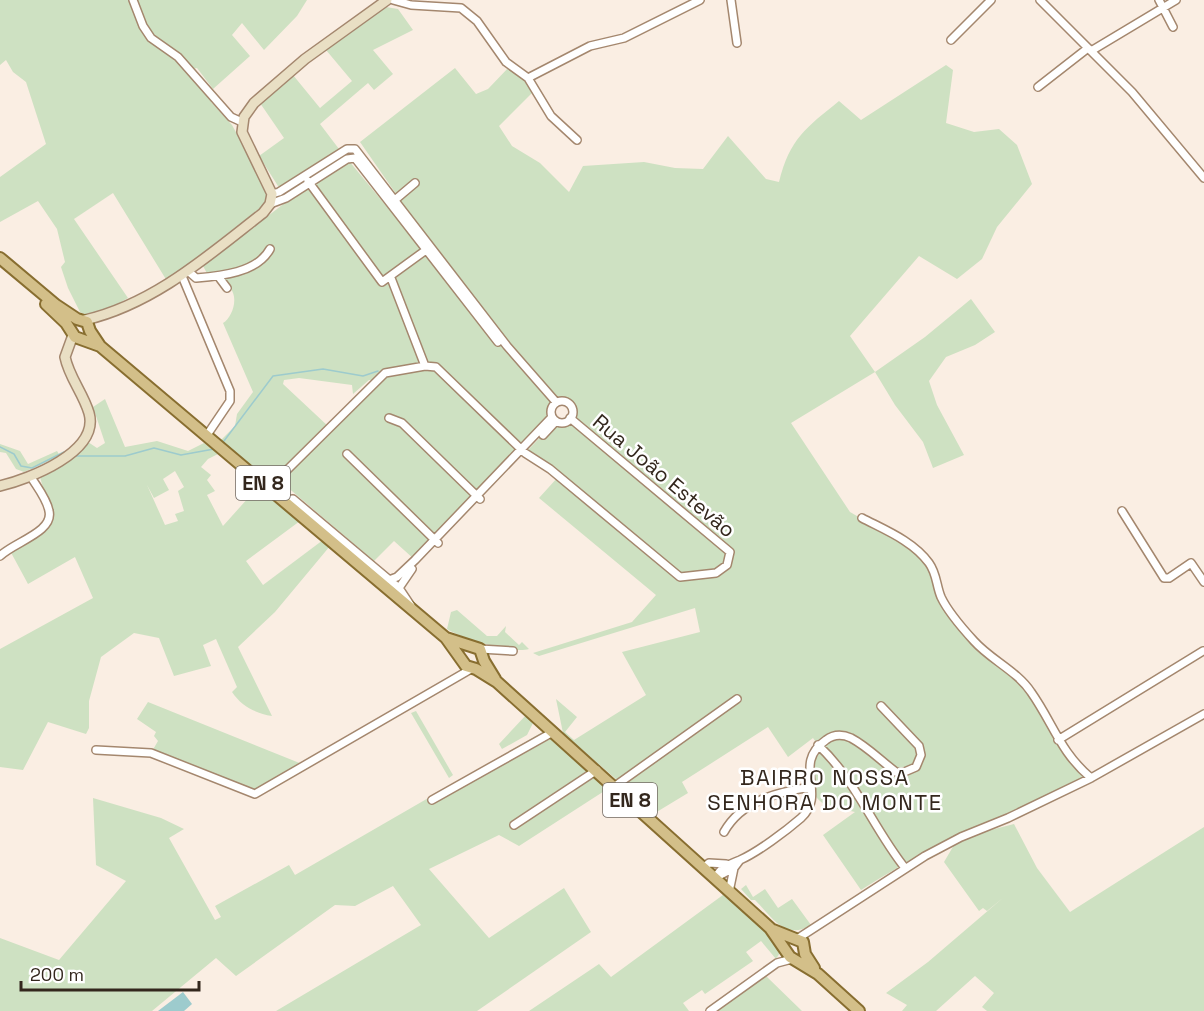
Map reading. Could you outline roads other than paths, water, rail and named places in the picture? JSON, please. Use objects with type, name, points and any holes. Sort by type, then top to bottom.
[{"type":"main road","name":"EN 8","points":[[0,260],[413,611],[475,660],[859,1011]]},
{"type":"main road","name":"EN 8","points":[[446,638],[475,660]]},
{"type":"main road","name":"EN 8","points":[[770,928],[796,939],[795,953]]},
{"type":"street","points":[[133,0],[143,26],[151,38],[178,57],[231,117],[242,122]]},
{"type":"street","points":[[271,199],[246,140],[242,122],[254,103],[297,66],[387,0]]},
{"type":"street","points":[[393,0],[461,8],[477,21],[506,62],[528,78],[551,116],[577,140]]},
{"type":"street","points":[[528,78],[590,46],[624,38],[700,0]]},
{"type":"street","points":[[731,0],[737,43]]},
{"type":"street","points":[[951,40],[991,0]]},
{"type":"street","points":[[1040,0],[1170,135],[1204,178]]},
{"type":"street","points":[[1159,0],[1173,27]]},
{"type":"street","points":[[1038,87],[1089,49],[1164,9],[1176,0]]},
{"type":"street","points":[[0,486],[31,477],[68,455],[86,438],[90,428],[87,408],[66,362],[67,348],[81,330],[98,317],[163,288],[185,274],[263,213],[271,199],[347,149],[355,148],[500,338],[554,403],[554,419],[436,542],[405,577],[399,588]]},
{"type":"street","points":[[271,199],[282,201],[347,159],[355,158],[490,333],[554,403]]},
{"type":"street","points":[[318,167],[323,176]]},
{"type":"street","points":[[305,176],[382,282],[391,278],[426,250]]},
{"type":"street","points":[[396,199],[415,183]]},
{"type":"street","points":[[185,274],[196,278],[218,276],[264,259],[270,249]]},
{"type":"street","points":[[185,274],[230,391],[230,401],[207,435]]},
{"type":"street","points":[[218,276],[227,288]]},
{"type":"street","points":[[391,278],[425,366]]},
{"type":"street","points":[[271,489],[385,372],[425,366],[435,367],[524,452]]},
{"type":"street","points":[[554,403],[564,401],[571,405],[573,411],[570,418],[564,422],[554,419]]},
{"type":"street","points":[[389,418],[402,423],[478,498]]},
{"type":"street","name":"Rua João Estevão","points":[[524,452],[550,469],[680,577],[716,573],[727,565],[730,552],[570,418]]},
{"type":"street","points":[[347,454],[436,542]]},
{"type":"street","points":[[0,556],[27,537],[40,533],[50,519],[49,509],[31,477]]},
{"type":"street","points":[[284,500],[293,499],[399,588],[406,596],[413,611]]},
{"type":"street","points":[[1122,511],[1164,578],[1169,578],[1191,563],[1204,582]]},
{"type":"street","points":[[862,518],[906,541],[929,563],[937,576],[942,598],[964,629],[983,651],[1026,686],[1058,740],[1079,768],[1091,778]]},
{"type":"street","points":[[389,580],[397,577],[436,542]]},
{"type":"street","points":[[96,750],[151,753],[255,794],[457,676],[475,660],[495,650],[513,651]]},
{"type":"street","points":[[1058,740],[1203,651]]},
{"type":"street","points":[[615,786],[736,699]]},
{"type":"street","points":[[729,892],[734,868],[740,860],[802,817],[811,806],[809,765],[810,757],[818,745],[838,735],[849,737],[896,772],[902,773],[916,767],[921,756],[919,746],[881,706]]},
{"type":"street","points":[[796,939],[905,868],[961,837],[1008,818],[1091,778],[1204,714]]},
{"type":"street","points":[[432,800],[553,732]]},
{"type":"street","points":[[818,745],[845,771],[861,803],[905,868]]},
{"type":"street","points":[[514,825],[597,770]]},
{"type":"street","points":[[724,832],[728,824],[764,796],[811,787]]},
{"type":"street","points":[[704,867],[709,863],[726,864],[740,860]]},
{"type":"street","points":[[715,878],[726,864]]},
{"type":"street","points":[[715,878],[734,868]]},
{"type":"street","points":[[710,1011],[777,963],[795,953],[816,928]]},
{"type":"water","points":[[183,992],[192,1004],[184,1011],[158,1011]]},
{"type":"waterway","points":[[224,441],[273,376],[323,369],[363,376],[378,371]]},
{"type":"waterway","points":[[0,447],[14,454],[21,466],[32,468],[64,452]]},
{"type":"waterway","points":[[76,456],[125,456],[154,448],[181,455],[214,449]]},
{"type":"district","name":"BAIRRO NOSSA SENHORA DO MONTE","points":[[825,790]]}]
